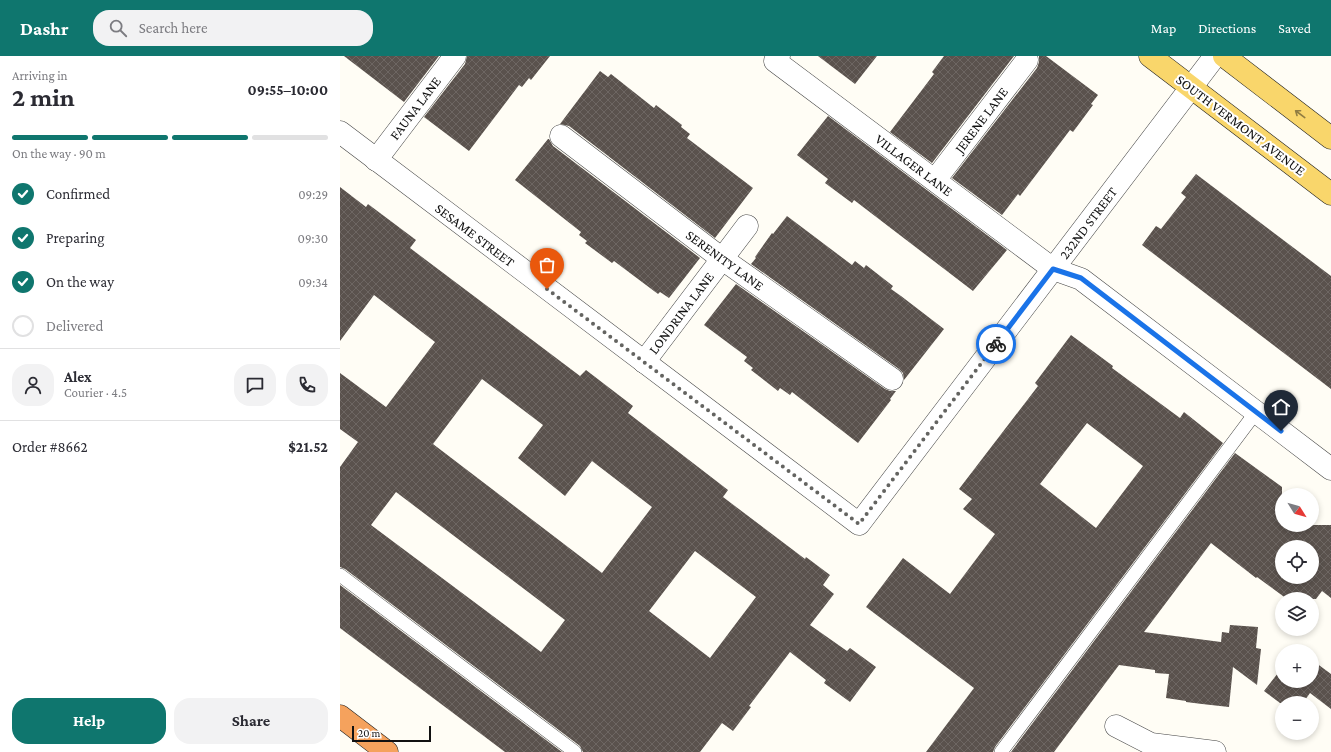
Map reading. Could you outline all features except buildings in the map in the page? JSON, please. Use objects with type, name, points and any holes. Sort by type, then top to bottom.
[{"type":"highway","points":[[340,716],[387,752]]},
{"type":"main road","name":"SOUTH VERMONT AVENUE","points":[[1150,56],[1331,194]]},
{"type":"main road","points":[[1224,56],[1331,138]]},
{"type":"street","name":"FAUNA LANE","points":[[376,160],[455,56]]},
{"type":"street","name":"232ND STREET","points":[[859,524],[1216,56]]},
{"type":"street","name":"VILLAGER LANE","points":[[777,59],[1053,269],[1081,278],[1331,469]]},
{"type":"street","name":"JERENE LANE","points":[[935,180],[1027,60]]},
{"type":"street","name":"SESAME STREET","points":[[340,132],[859,524]]},
{"type":"street","name":"SERENITY LANE","points":[[561,136],[721,258],[892,379]]},
{"type":"street","name":"LONDRINA LANE","points":[[644,362],[721,258],[747,226]]},
{"type":"street","points":[[1116,726],[1151,744],[1215,752]]},
{"type":"lane","points":[[1001,752],[1256,412]]},
{"type":"lane","points":[[340,575],[575,752]]},
{"type":"way so far","points":[[547,289],[859,524],[996,344]]},
{"type":"route","points":[[996,344],[1053,269],[1081,278],[1281,431]]}]
